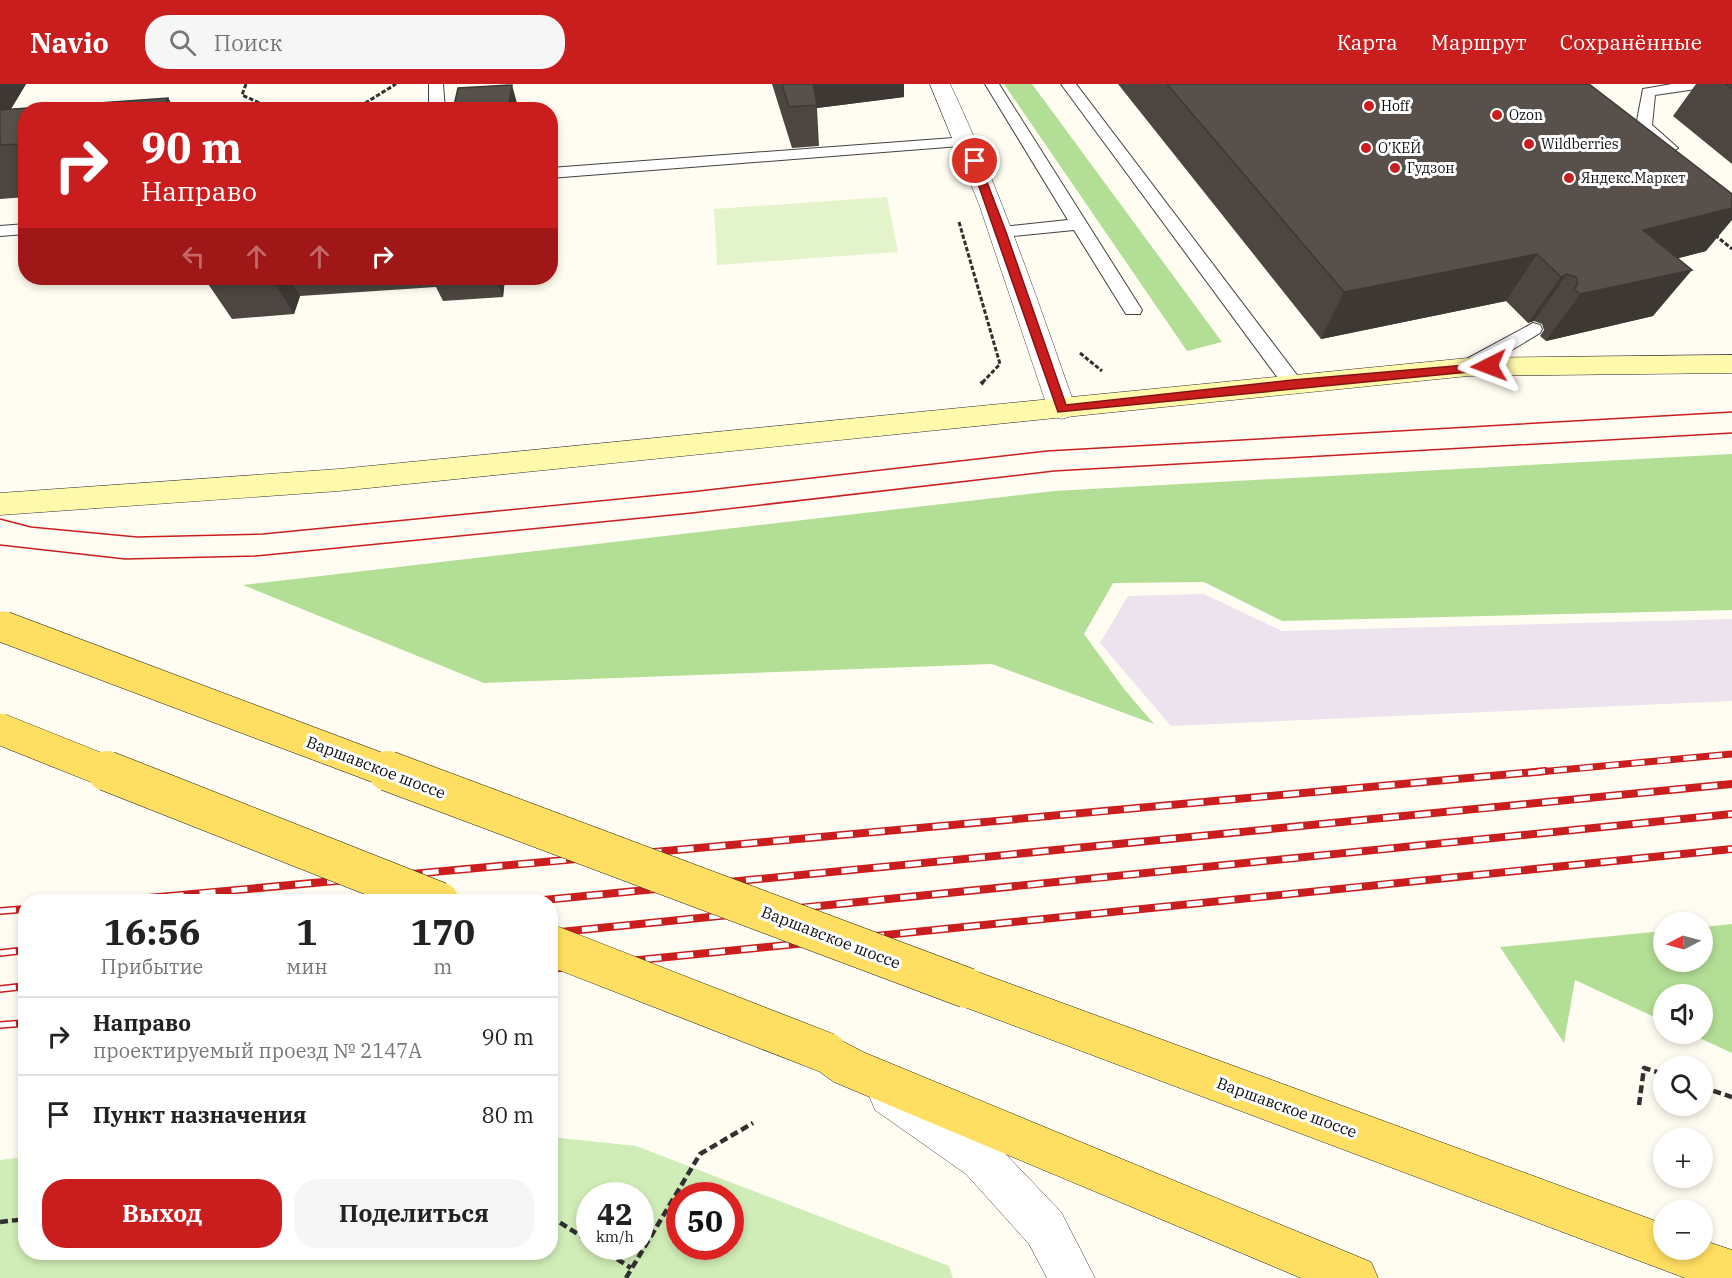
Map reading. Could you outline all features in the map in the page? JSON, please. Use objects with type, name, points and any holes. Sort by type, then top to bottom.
[{"type":"main road","points":[[0,504],[339,480],[1468,367],[1732,364]]},
{"type":"main road","name":"Варшавское шоссе","points":[[2,626],[1653,1243]]},
{"type":"main road","points":[[0,729],[420,894]]},
{"type":"main road","points":[[558,948],[838,1060],[1355,1278]]},
{"type":"main road","points":[[1697,1260],[1732,1273]]},
{"type":"street","points":[[940,84],[967,141],[1002,232],[1062,409]]},
{"type":"street","points":[[838,1060],[981,1159],[1045,1228],[1072,1278]]},
{"type":"lane","points":[[436,84],[437,102]]},
{"type":"lane","points":[[992,84],[1133,310]]},
{"type":"lane","points":[[1068,84],[1293,384]]},
{"type":"lane","points":[[1679,156],[1644,126],[1648,92],[1702,84]]},
{"type":"lane","points":[[558,172],[967,141]]},
{"type":"lane","points":[[1002,232],[1079,224]]},
{"type":"lane","points":[[0,231],[18,230]]},
{"type":"lane","points":[[1468,367],[1533,329]]},
{"type":"path","points":[[246,84],[242,95],[257,102]]},
{"type":"path","points":[[367,102],[396,84]]},
{"type":"path","points":[[957,215],[1000,364],[979,386]]},
{"type":"path","points":[[1714,235],[1732,249]]},
{"type":"path","points":[[1639,1106],[1644,1068],[1653,1071]]},
{"type":"path","points":[[1713,1091],[1732,1097]]},
{"type":"path","points":[[626,1278],[700,1154],[753,1123]]},
{"type":"path","points":[[0,1222],[18,1220]]},
{"type":"path","points":[[558,1221],[576,1233]]},
{"type":"path","points":[[619,1260],[631,1268]]},
{"type":"shaded area","points":[[1204,594],[1282,631],[1732,619],[1732,701],[1171,726],[1100,643],[1128,596]]},
{"type":"green space","points":[[1004,84],[1032,84],[1222,342],[1187,351]]},
{"type":"green space","points":[[887,197],[898,252],[717,265],[714,209]]},
{"type":"green space","points":[[1732,454],[1732,610],[1282,621],[1204,582],[1113,583],[1084,634],[1124,689],[1154,724],[992,664],[484,683],[243,585],[1054,491]]},
{"type":"green space","points":[[1732,924],[1732,1053],[1713,1044],[1713,984],[1653,984],[1653,1016],[1575,980],[1564,1043],[1500,947],[1653,932],[1653,972],[1713,972],[1713,926]]},
{"type":"green space","points":[[558,1138],[636,1146],[730,1182],[666,1182],[666,1260],[744,1260],[744,1187],[949,1266],[953,1278],[0,1278],[0,1160],[18,1158],[18,1260],[558,1260]]},
{"type":"building","points":[[782,84],[813,84],[817,105],[789,107]]},
{"type":"building","name":"Гудзон","points":[[1167,84],[1589,84],[1732,194],[1732,208],[1643,230],[1692,270],[1580,294],[1574,289],[1578,284],[1576,277],[1567,274],[1561,277],[1537,254],[1344,292]]},
{"type":"building","points":[[512,85],[509,102],[455,102],[458,88]]},
{"type":"building","points":[[168,98],[166,102],[112,102]]},
{"type":"building","points":[[18,109],[18,144],[0,145],[0,110]]},
{"type":"tram line","points":[[0,519],[31,527],[137,537],[263,534],[690,492],[1047,451],[1732,412]]},
{"type":"tram line","points":[[0,545],[125,559],[256,556],[692,513],[1054,471],[1732,433]]},
{"type":"railway","points":[[1528,773],[1732,754]]},
{"type":"railway","points":[[192,894],[1545,771]]},
{"type":"railway","points":[[558,899],[1732,784]]},
{"type":"railway","points":[[558,932],[1732,814]]},
{"type":"railway","points":[[558,968],[1732,849]]},
{"type":"railway","points":[[0,911],[18,910]]},
{"type":"railway","points":[[0,953],[18,951]]},
{"type":"railway","points":[[0,989],[18,987]]},
{"type":"railway","points":[[0,1025],[18,1024]]},
{"type":"place","name":"Hoff","points":[[1369,106]]},
{"type":"place","name":"Ozon","points":[[1497,115]]},
{"type":"place","name":"Wildberries","points":[[1529,144]]},
{"type":"place","name":"О’КЕЙ","points":[[1366,148]]},
{"type":"place","name":"Гудзон","points":[[1395,168]]},
{"type":"place","name":"Яндекс.Маркет","points":[[1569,178]]},
{"type":"route","points":[[975,161],[1002,232],[1062,409],[1489,366]]}]
